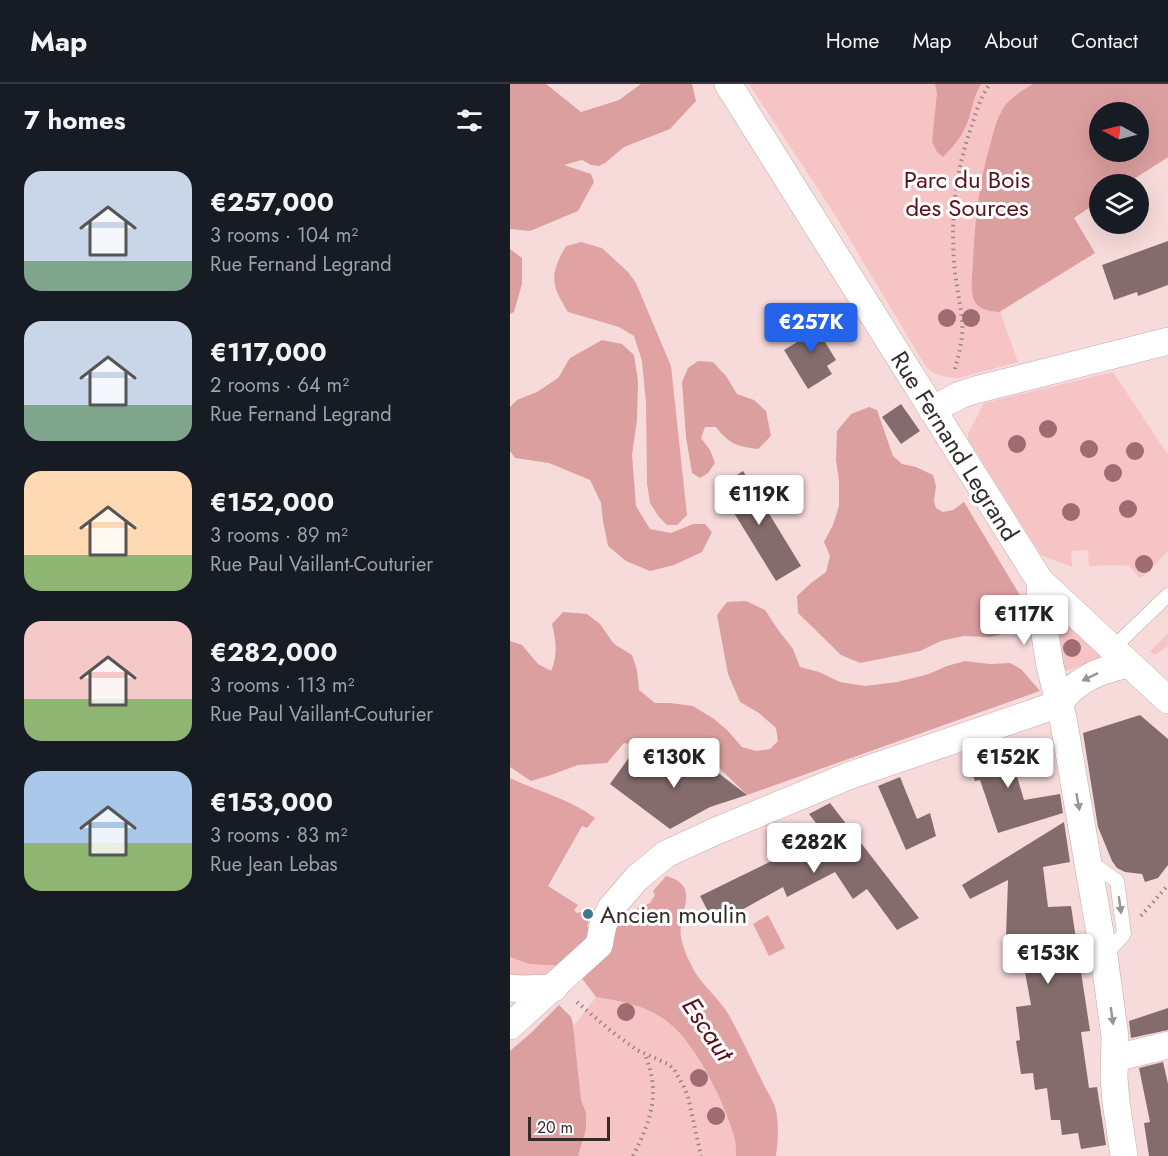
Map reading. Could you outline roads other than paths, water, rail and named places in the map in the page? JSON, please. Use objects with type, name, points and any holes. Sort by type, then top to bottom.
[{"type":"street","name":"Rue Fernand Legrand","points":[[728,84],[1040,581],[1039,594],[1050,666],[1063,718],[1104,956],[1115,1037],[1115,1089],[1124,1156]]},
{"type":"street","points":[[932,410],[975,390],[1168,340]]},
{"type":"street","points":[[1040,581],[1168,700]]},
{"type":"street","points":[[510,1026],[599,945],[603,925],[610,908],[645,870],[666,854],[851,775],[1059,704],[1074,686],[1089,676],[1112,667],[1121,656]]},
{"type":"street","points":[[510,988],[520,989],[561,980]]},
{"type":"street","points":[[1115,1058],[1168,1045]]},
{"type":"lane","points":[[1121,656],[1168,595]]},
{"type":"water","points":[[581,242],[602,248],[628,272],[636,283],[671,366],[687,515],[677,525],[667,525],[650,503],[647,483],[646,403],[642,361],[634,336],[619,327],[568,312],[555,287],[557,265],[566,246]]},
{"type":"water","name":"Escaut","points":[[510,778],[564,800],[595,818],[587,828],[582,826],[548,886],[578,905],[574,910],[589,919],[587,927],[612,928],[632,911],[650,903],[655,895],[653,891],[666,876],[683,886],[686,901],[681,928],[683,946],[698,976],[729,1015],[774,1104],[778,1127],[776,1156],[736,1156],[734,1136],[716,1089],[689,1044],[661,1017],[644,1008],[596,997],[581,977],[563,966],[529,964],[510,957]]},
{"type":"water","points":[[768,915],[785,948],[769,956],[753,924]]},
{"type":"place","name":"Ancien moulin","points":[[588,914]]},
{"type":"park label","name":"Parc du Bois des Sources","points":[[967,193]]}]
